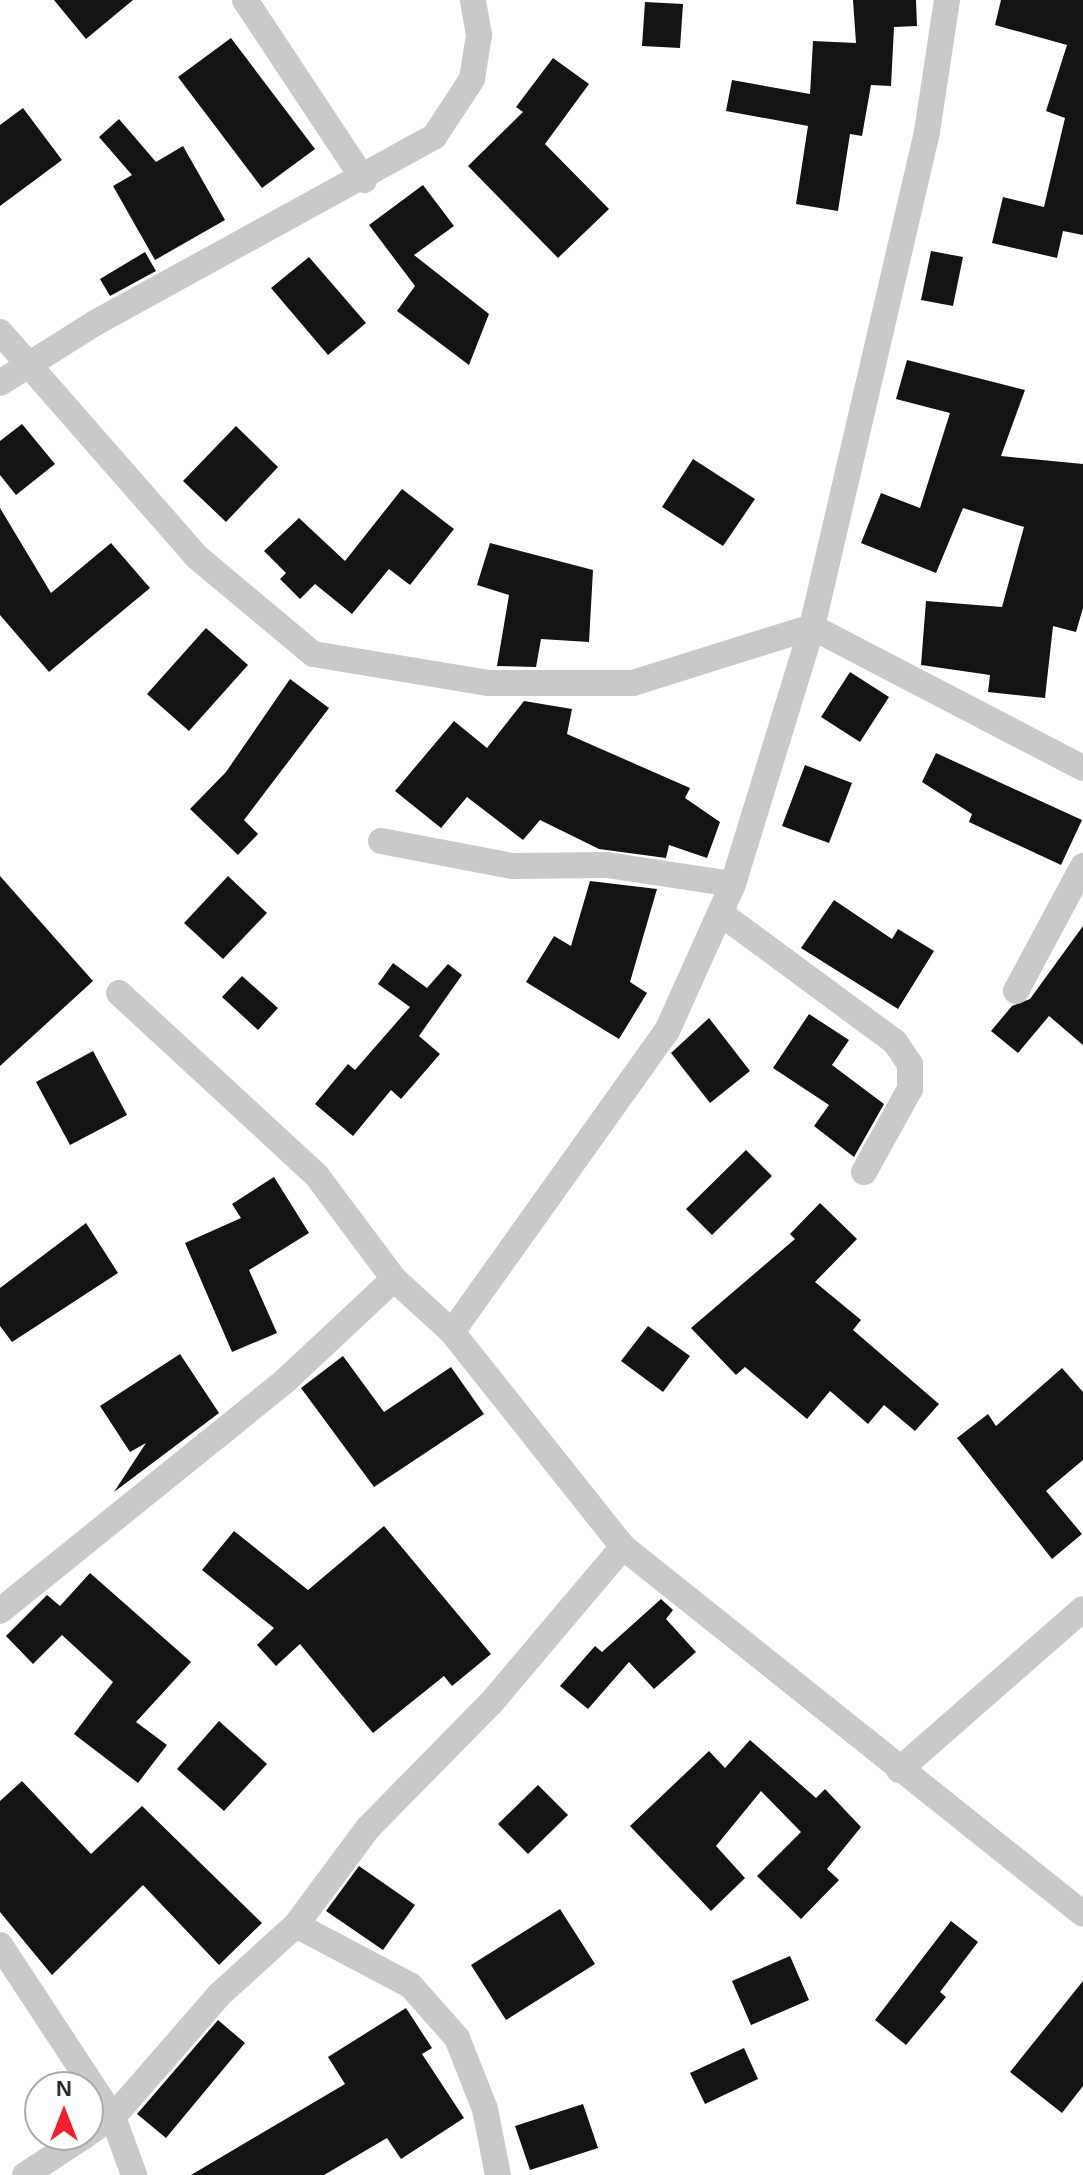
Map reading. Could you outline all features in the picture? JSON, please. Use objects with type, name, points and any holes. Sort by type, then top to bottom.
[{"type":"street","points":[[245,0],[364,180]]},
{"type":"street","points":[[0,383],[95,323],[364,180],[434,137],[472,79],[479,35],[473,0]]},
{"type":"street","points":[[452,1332],[667,1031],[733,884],[812,627],[927,132],[947,0]]},
{"type":"street","points":[[0,332],[197,557],[313,654],[488,683],[633,683],[812,627],[1083,768]]},
{"type":"street","points":[[381,841],[512,866],[607,865],[733,884]]},
{"type":"street","points":[[1016,991],[1083,866]]},
{"type":"street","points":[[720,913],[895,1042],[910,1064],[910,1089],[864,1172]]},
{"type":"street","points":[[119,993],[317,1176],[394,1279],[452,1332],[623,1547],[1083,1914]]},
{"type":"street","points":[[0,1611],[286,1380],[394,1279]]},
{"type":"street","points":[[104,2123],[113,2117],[219,1995],[296,1925],[368,1828],[491,1703],[623,1547]]},
{"type":"street","points":[[899,1770],[1083,1609]]},
{"type":"street","points":[[296,1925],[411,1986],[457,2038],[485,2109],[498,2175]]},
{"type":"street","points":[[0,1945],[113,2117],[134,2175]]},
{"type":"street","points":[[25,2175],[61,2151]]},
{"type":"building","points":[[54,0],[133,0],[86,39]]},
{"type":"building","points":[[853,0],[916,0],[917,26],[894,27],[891,86],[871,85],[862,136],[850,134],[838,211],[796,204],[808,126],[726,111],[732,80],[810,94],[813,41],[856,43]]},
{"type":"building","points":[[1001,0],[1083,0],[1083,235],[1063,231],[1057,258],[992,243],[1003,197],[1044,207],[1065,118],[1046,111],[1067,45],[995,25]]},
{"type":"building","points":[[645,2],[683,4],[680,48],[642,46]]},
{"type":"building","points":[[231,38],[315,149],[262,188],[178,77]]},
{"type":"building","points":[[553,58],[589,84],[545,144],[609,209],[558,258],[468,166],[523,112],[516,107]]},
{"type":"building","points":[[23,108],[62,160],[0,206],[0,125]]},
{"type":"building","points":[[119,119],[156,162],[183,146],[225,220],[155,260],[113,186],[132,175],[99,137]]},
{"type":"building","points":[[423,185],[454,226],[414,255],[489,314],[469,365],[397,311],[415,286],[369,225]]},
{"type":"building","points":[[931,251],[963,257],[953,306],[921,300]]},
{"type":"building","points":[[145,252],[156,271],[110,296],[100,279]]},
{"type":"building","points":[[309,257],[366,323],[328,355],[271,288]]},
{"type":"building","points":[[907,360],[1025,390],[1001,456],[1083,464],[1083,608],[1076,632],[1053,626],[1045,698],[988,692],[990,675],[921,665],[926,601],[1002,607],[1024,527],[963,508],[936,573],[861,543],[881,493],[920,508],[950,413],[896,399]]},
{"type":"building","points":[[22,424],[55,464],[16,495],[0,475],[0,441]]},
{"type":"building","points":[[236,426],[278,467],[226,522],[183,481]]},
{"type":"building","points":[[693,459],[755,499],[723,546],[662,507]]},
{"type":"building","points":[[402,489],[454,529],[410,585],[389,569],[352,614],[315,584],[300,599],[280,579],[286,573],[264,551],[299,518],[345,561]]},
{"type":"building","points":[[0,508],[51,593],[111,543],[150,588],[49,672],[0,615]]},
{"type":"building","points":[[490,543],[593,570],[589,642],[541,639],[536,667],[497,666],[509,595],[477,585]]},
{"type":"building","points":[[206,628],[248,665],[189,731],[147,694]]},
{"type":"building","points":[[850,672],[889,697],[860,742],[821,717]]},
{"type":"building","points":[[290,679],[329,708],[244,820],[258,834],[238,855],[190,809],[226,772]]},
{"type":"building","points":[[524,701],[572,709],[567,734],[690,788],[685,798],[720,822],[707,858],[669,845],[666,858],[599,849],[540,820],[523,840],[467,797],[441,828],[395,791],[454,721],[487,748]]},
{"type":"building","points":[[936,753],[1082,820],[1061,865],[969,822],[972,814],[922,782]]},
{"type":"building","points":[[805,765],[852,783],[829,843],[782,826]]},
{"type":"building","points":[[0,876],[93,981],[0,1066]]},
{"type":"building","points":[[228,876],[267,913],[223,959],[184,923]]},
{"type":"building","points":[[590,881],[657,889],[630,982],[647,993],[619,1039],[526,982],[554,936],[571,946]]},
{"type":"building","points":[[834,900],[892,939],[898,929],[934,951],[898,1009],[801,948]]},
{"type":"building","points":[[1083,926],[1083,1045],[1049,1016],[1018,1053],[991,1031],[1012,1006],[1030,999]]},
{"type":"building","points":[[393,963],[427,988],[448,964],[462,975],[419,1036],[440,1054],[401,1099],[391,1090],[353,1136],[315,1104],[348,1064],[355,1070],[410,1007],[378,984]]},
{"type":"building","points":[[242,976],[278,1008],[258,1030],[222,997]]},
{"type":"building","points":[[809,1014],[849,1040],[832,1065],[884,1104],[854,1157],[814,1126],[829,1105],[773,1068]]},
{"type":"building","points":[[709,1018],[750,1071],[710,1103],[671,1053]]},
{"type":"building","points":[[93,1051],[127,1115],[70,1145],[36,1082]]},
{"type":"building","points":[[746,1150],[772,1176],[712,1235],[686,1209]]},
{"type":"building","points":[[274,1177],[309,1233],[249,1270],[277,1333],[232,1352],[185,1243],[241,1218],[232,1204]]},
{"type":"building","points":[[820,1203],[857,1239],[815,1282],[861,1320],[853,1330],[939,1404],[915,1431],[884,1405],[868,1424],[830,1391],[807,1419],[745,1367],[736,1375],[691,1328],[795,1239],[790,1234]]},
{"type":"building","points":[[86,1223],[118,1273],[12,1342],[0,1326],[0,1288]]},
{"type":"building","points":[[648,1326],[690,1356],[663,1392],[621,1361]]},
{"type":"building","points":[[180,1354],[219,1413],[114,1492],[146,1443],[130,1452],[100,1406]]},
{"type":"building","points":[[343,1356],[384,1412],[451,1367],[484,1414],[374,1487],[301,1388]]},
{"type":"building","points":[[1062,1368],[1083,1392],[1083,1460],[1046,1491],[1082,1534],[1052,1559],[957,1438],[988,1414],[996,1426]]},
{"type":"building","points":[[384,1526],[491,1654],[452,1686],[444,1676],[373,1733],[300,1644],[276,1666],[257,1645],[274,1628],[202,1570],[234,1531],[308,1590]]},
{"type":"building","points":[[90,1573],[191,1662],[136,1722],[167,1745],[138,1783],[74,1734],[113,1682],[62,1635],[33,1664],[6,1636],[47,1595],[60,1606]]},
{"type":"building","points":[[661,1599],[673,1610],[666,1619],[696,1652],[654,1689],[629,1662],[588,1709],[560,1686],[595,1646],[602,1652]]},
{"type":"building","points":[[219,1721],[267,1764],[224,1811],[177,1769]]},
{"type":"building","points":[[750,1740],[816,1798],[825,1789],[861,1827],[827,1869],[839,1880],[801,1919],[757,1876],[801,1832],[761,1791],[716,1846],[745,1878],[711,1911],[630,1826],[709,1751],[725,1768]]},
{"type":"building","points":[[22,1781],[91,1854],[142,1806],[262,1923],[219,1965],[143,1885],[52,1975],[0,1912],[0,1801]]},
{"type":"building","points":[[538,1785],[568,1815],[528,1854],[498,1824]]},
{"type":"building","points":[[359,1866],[415,1905],[383,1950],[326,1911]]},
{"type":"building","points":[[560,1909],[595,1964],[506,2020],[471,1965]]},
{"type":"building","points":[[951,1921],[978,1942],[940,1992],[946,1997],[906,2045],[875,2020]]},
{"type":"building","points":[[790,1956],[809,2000],[751,2025],[732,1981]]},
{"type":"building","points":[[1083,1981],[1083,2086],[1062,2113],[1010,2072]]},
{"type":"building","points":[[406,2008],[432,2048],[422,2054],[464,2118],[401,2159],[387,2138],[324,2175],[191,2175],[345,2084],[328,2057]]},
{"type":"building","points":[[218,2020],[245,2043],[166,2138],[137,2114]]},
{"type":"building","points":[[744,2048],[758,2079],[705,2104],[690,2073]]},
{"type":"building","points":[[583,2104],[598,2148],[530,2170],[515,2126]]}]
